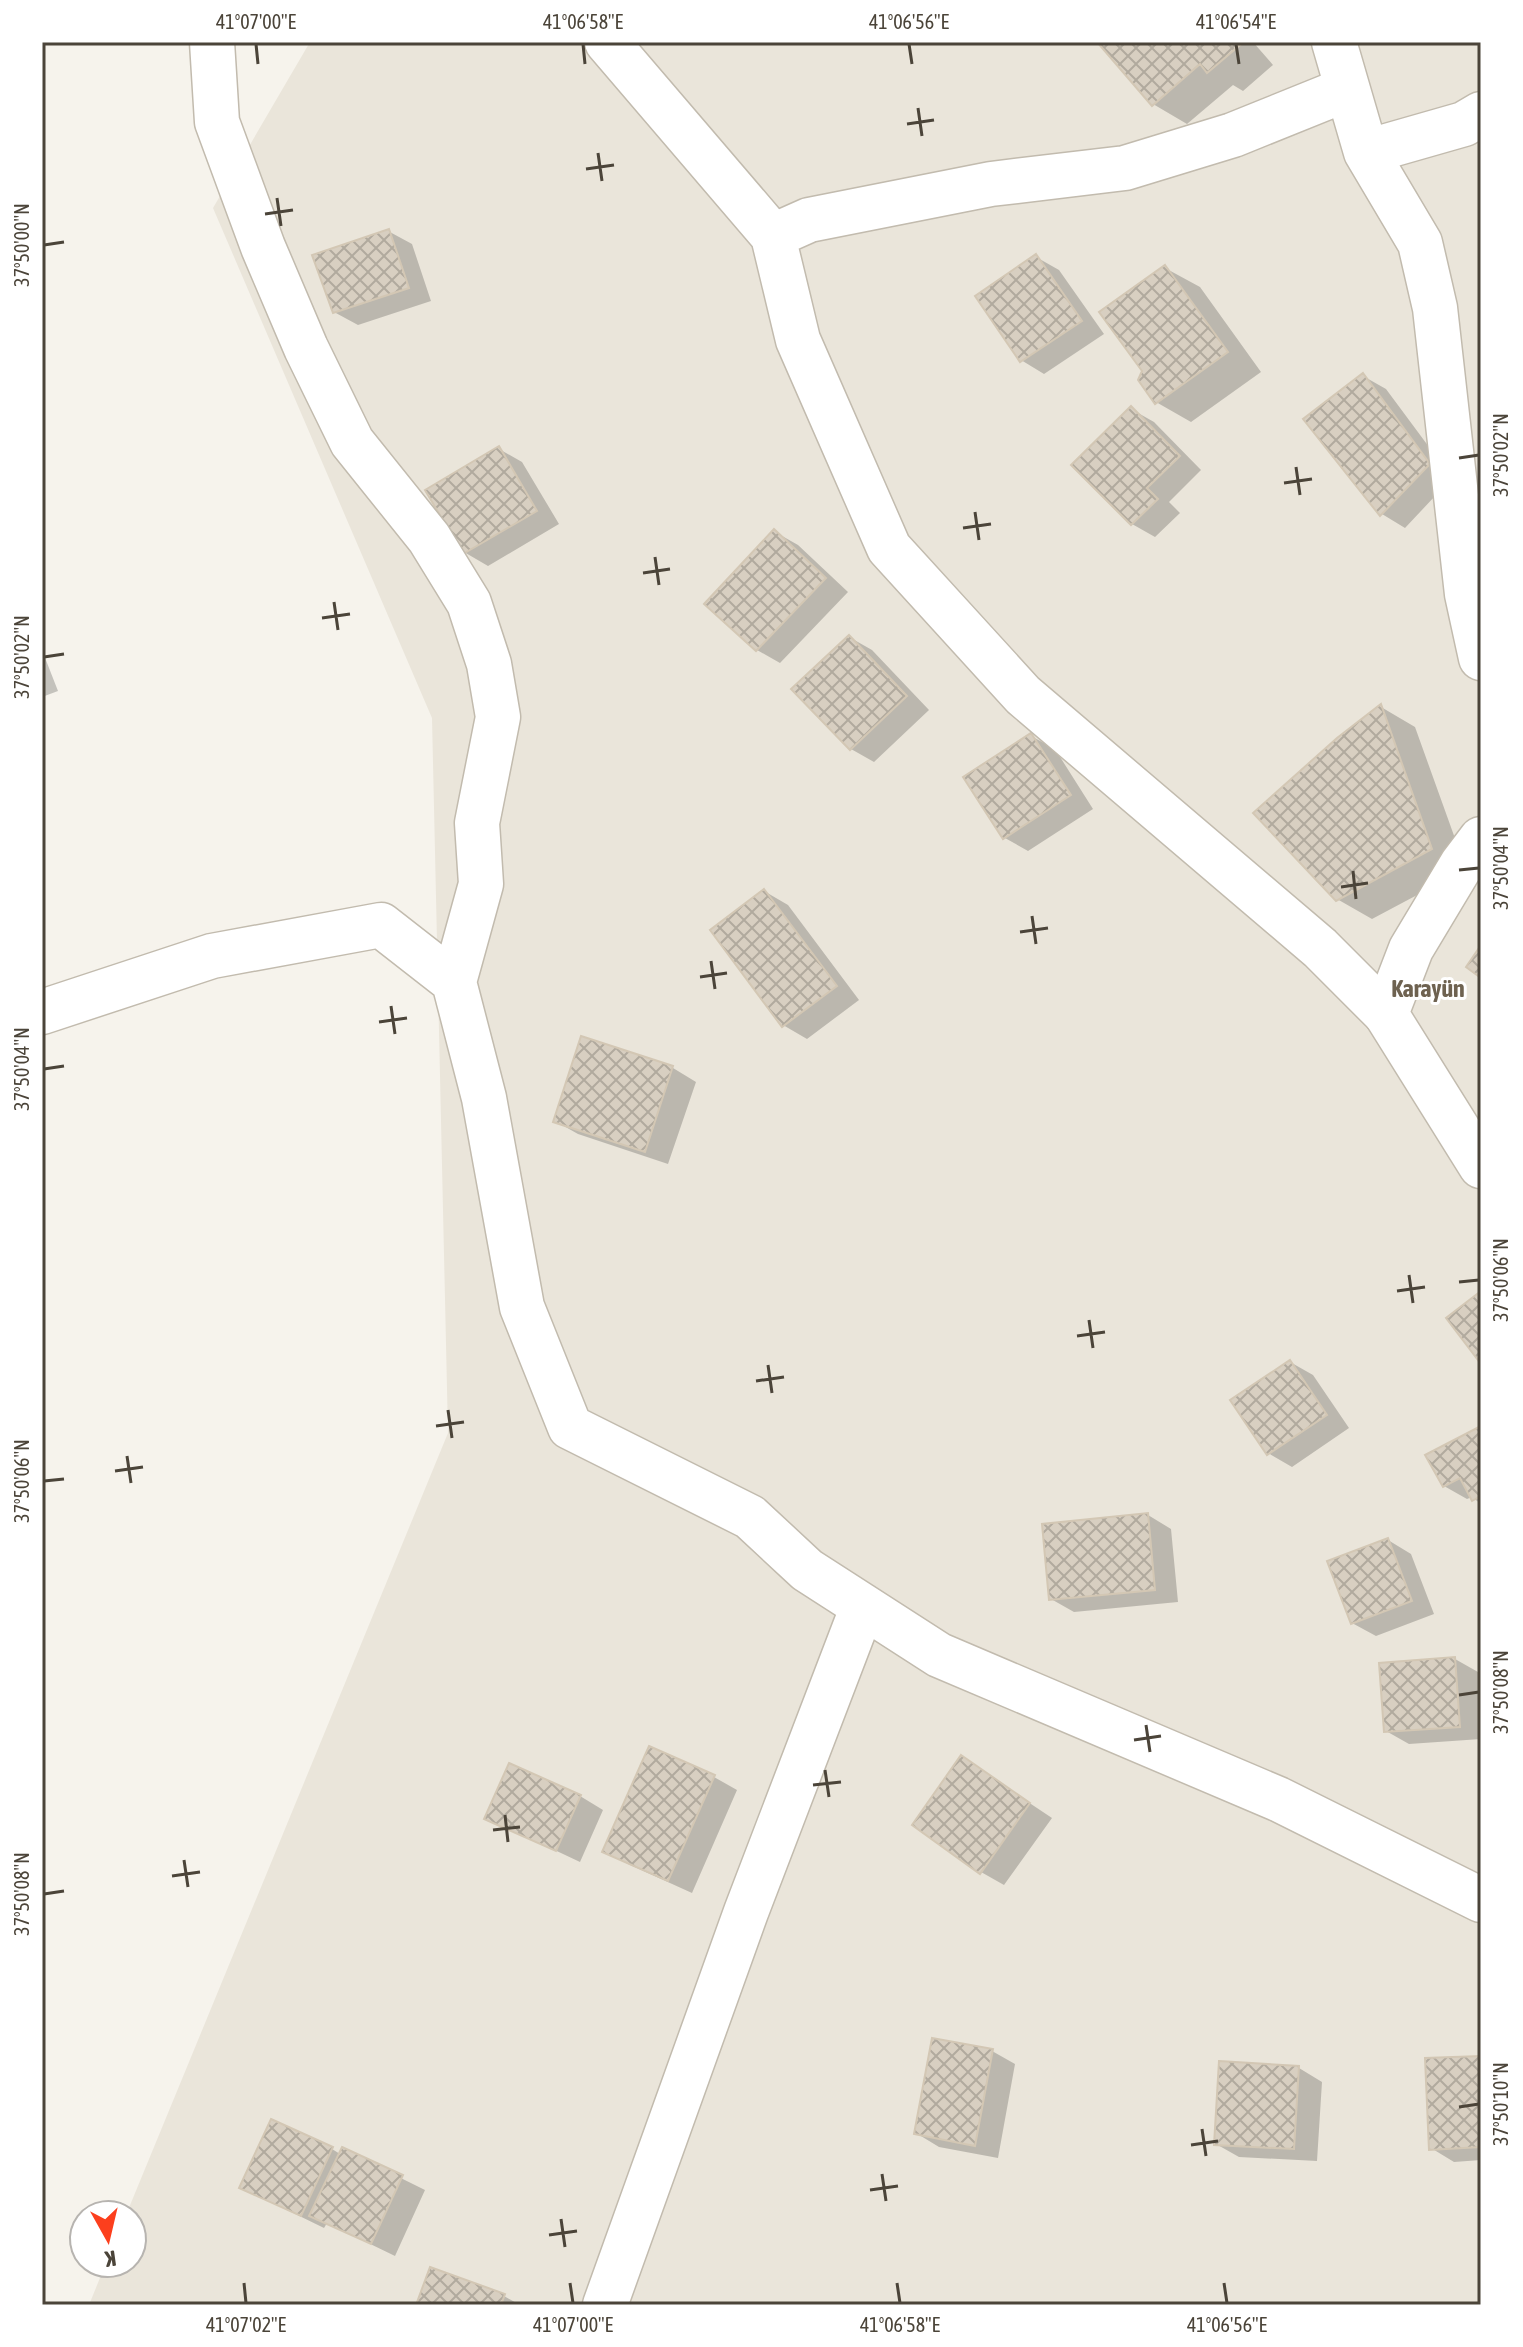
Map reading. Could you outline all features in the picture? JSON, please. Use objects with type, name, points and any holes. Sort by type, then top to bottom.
[{"type":"street","points":[[212,42],[217,122],[263,247],[306,348],[352,442],[429,538],[469,603],[489,664],[498,717],[477,823],[481,884],[454,982],[484,1098],[522,1307],[570,1427],[750,1517],[807,1570],[939,1655],[1278,1799],[1481,1900]]},
{"type":"street","points":[[607,42],[773,236],[798,340],[889,548],[1023,695],[1320,948],[1386,1014],[1481,1166]]},
{"type":"street","points":[[1334,42],[1366,152],[1420,243],[1437,323],[1467,594],[1481,658]]},
{"type":"street","points":[[773,236],[809,220],[991,184],[1125,168],[1233,135],[1347,89]]},
{"type":"street","points":[[1366,152],[1464,124],[1481,114]]},
{"type":"street","points":[[1386,1014],[1411,949],[1462,864],[1481,839]]},
{"type":"street","points":[[42,1012],[212,956],[381,925],[454,982]]},
{"type":"street","points":[[605,2305],[746,1912],[863,1606]]},
{"type":"shaded area","points":[[310,42],[1481,42],[1481,2305],[89,2305],[100,2279],[148,2279],[148,2199],[133,2199],[448,1433],[432,718],[213,208]]},
{"type":"building","points":[[1097,42],[1238,42],[1240,45],[1207,73],[1200,64],[1152,106]]},
{"type":"building","points":[[389,229],[409,288],[333,313],[312,255]]},
{"type":"building","points":[[1036,254],[1082,321],[1020,362],[975,296]]},
{"type":"building","points":[[1165,265],[1228,352],[1155,404],[1138,380],[1142,371],[1099,312]]},
{"type":"building","points":[[1363,373],[1430,464],[1380,516],[1303,419]]},
{"type":"building","points":[[1131,406],[1180,456],[1147,488],[1158,499],[1131,525],[1071,465]]},
{"type":"building","points":[[499,446],[537,511],[463,554],[425,490]]},
{"type":"building","points":[[774,529],[826,578],[756,651],[704,604]]},
{"type":"building","points":[[849,635],[907,696],[850,750],[791,689]]},
{"type":"building","points":[[1381,704],[1432,849],[1336,901],[1253,813],[1337,738]]},
{"type":"building","points":[[1031,733],[1071,795],[1003,839],[963,777]]},
{"type":"building","points":[[764,889],[837,986],[782,1027],[710,930]]},
{"type":"building","points":[[1481,945],[1481,978],[1466,967]]},
{"type":"building","points":[[581,1036],[673,1066],[645,1152],[553,1122]]},
{"type":"building","points":[[1481,1291],[1481,1364],[1446,1318]]},
{"type":"building","points":[[1290,1360],[1327,1415],[1267,1455],[1230,1400]]},
{"type":"building","points":[[1481,1426],[1481,1496],[1472,1501],[1460,1478],[1443,1487],[1425,1455]]},
{"type":"building","points":[[1148,1513],[1155,1590],[1049,1600],[1042,1524]]},
{"type":"building","points":[[1388,1538],[1412,1601],[1351,1624],[1327,1561]]},
{"type":"building","points":[[1455,1657],[1460,1727],[1384,1732],[1379,1663]]},
{"type":"building","points":[[649,1746],[715,1775],[668,1881],[602,1852]]},
{"type":"building","points":[[961,1755],[1030,1803],[980,1874],[912,1825]]},
{"type":"building","points":[[509,1763],[581,1795],[556,1851],[484,1819]]},
{"type":"building","points":[[932,2038],[993,2049],[975,2146],[914,2134]]},
{"type":"building","points":[[1481,2056],[1481,2147],[1429,2150],[1425,2058]]},
{"type":"building","points":[[1219,2061],[1299,2066],[1294,2149],[1214,2145]]},
{"type":"building","points":[[271,2119],[333,2147],[301,2216],[239,2188]]},
{"type":"building","points":[[342,2147],[403,2175],[371,2244],[309,2216]]},
{"type":"building","points":[[430,2267],[505,2294],[501,2305],[416,2305]]},
{"type":"district","name":"Karayün","points":[[1428,989]]}]
